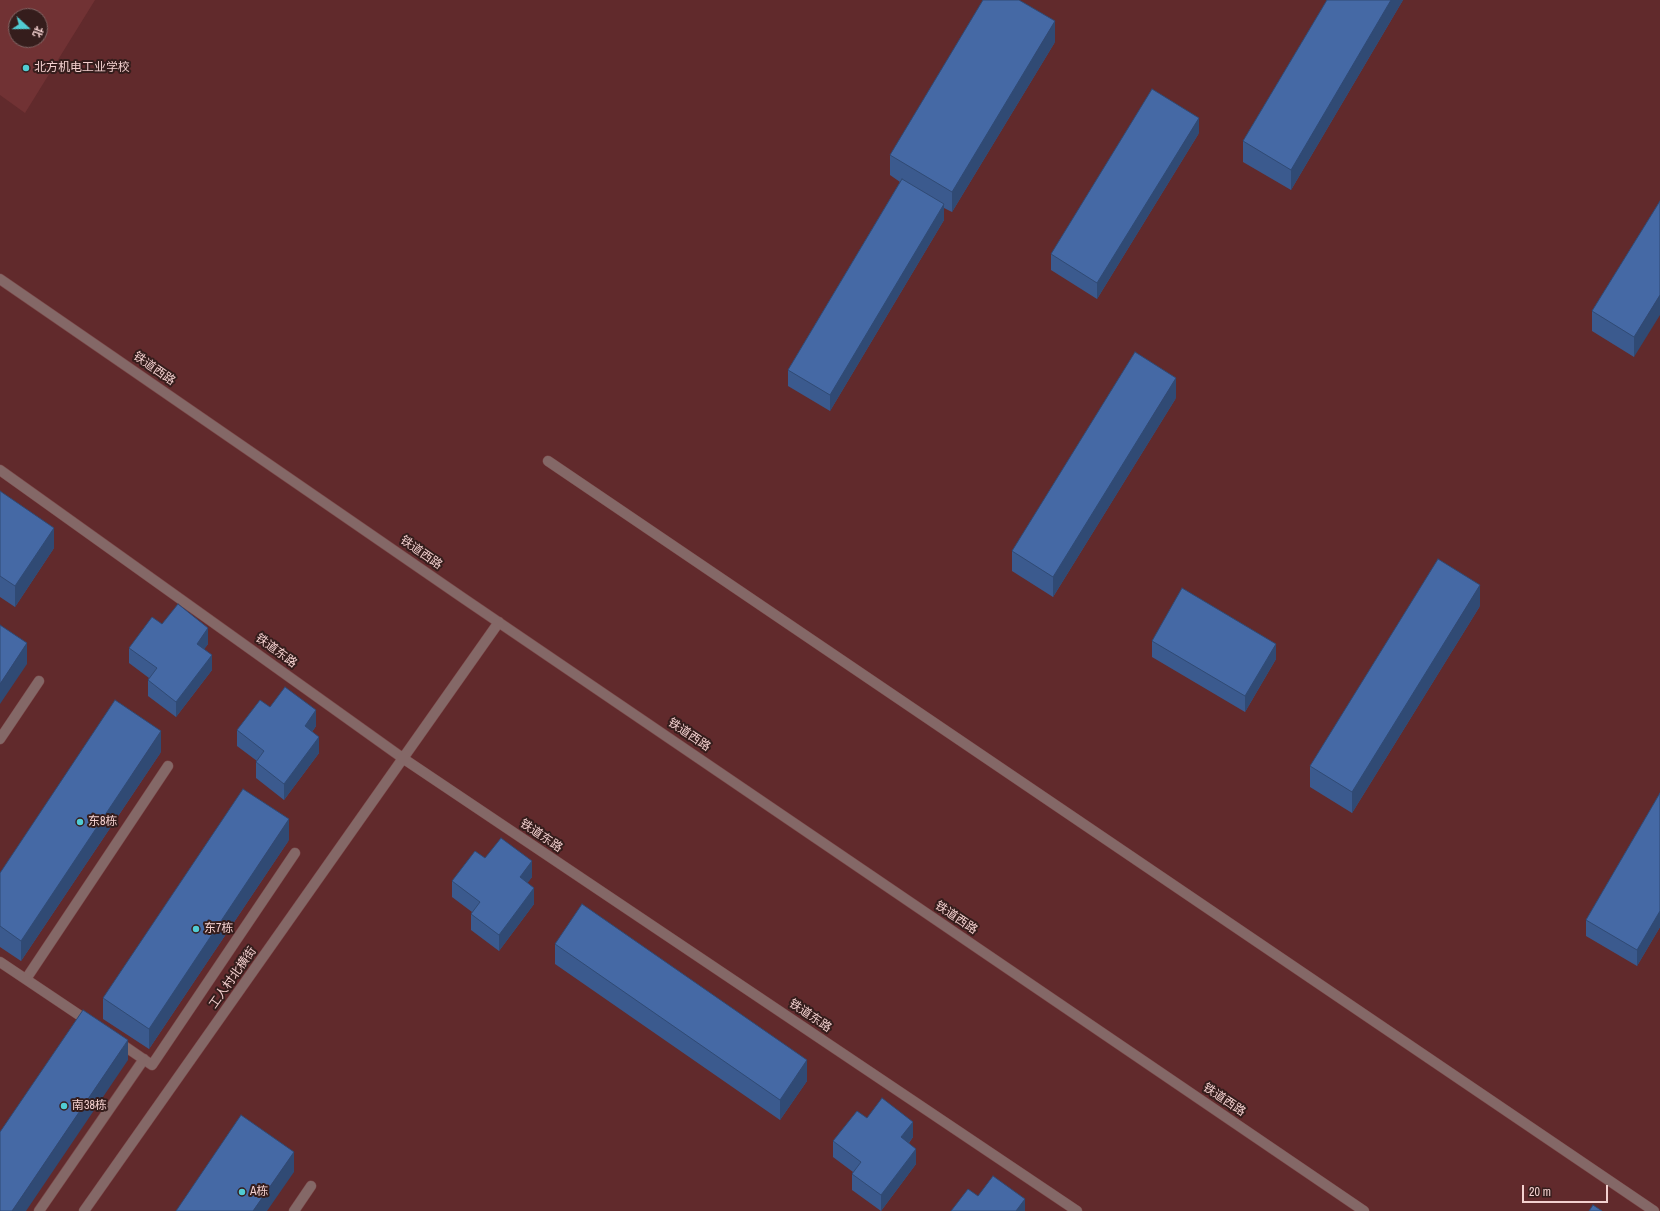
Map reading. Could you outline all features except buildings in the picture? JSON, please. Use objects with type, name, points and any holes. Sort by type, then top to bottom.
[{"type":"street","name":"铁道西路","points":[[0,279],[499,622],[1364,1211]]},
{"type":"street","points":[[548,461],[1654,1211]]},
{"type":"street","name":"铁道东路","points":[[0,470],[404,759],[1077,1211]]},
{"type":"street","name":"工人村北横街","points":[[84,1211],[404,759],[499,622]]},
{"type":"street","points":[[0,739],[39,681]]},
{"type":"street","points":[[26,979],[168,766]]},
{"type":"street","points":[[111,1037],[152,1065],[295,853]]},
{"type":"street","points":[[2,966],[26,979],[98,1028]]},
{"type":"street","points":[[39,1211],[144,1059]]},
{"type":"street","points":[[294,1211],[311,1186]]},
{"type":"shaded area","name":"北方机电工业学校","points":[[0,0],[95,0],[25,113],[0,95]]},
{"type":"place","name":"北方机电工业学校","points":[[26,68]]},
{"type":"place","name":"东8栋","points":[[80,822]]},
{"type":"place","name":"东7栋","points":[[196,929]]},
{"type":"place","name":"南38栋","points":[[64,1106]]},
{"type":"place","name":"A栋","points":[[242,1192]]}]
